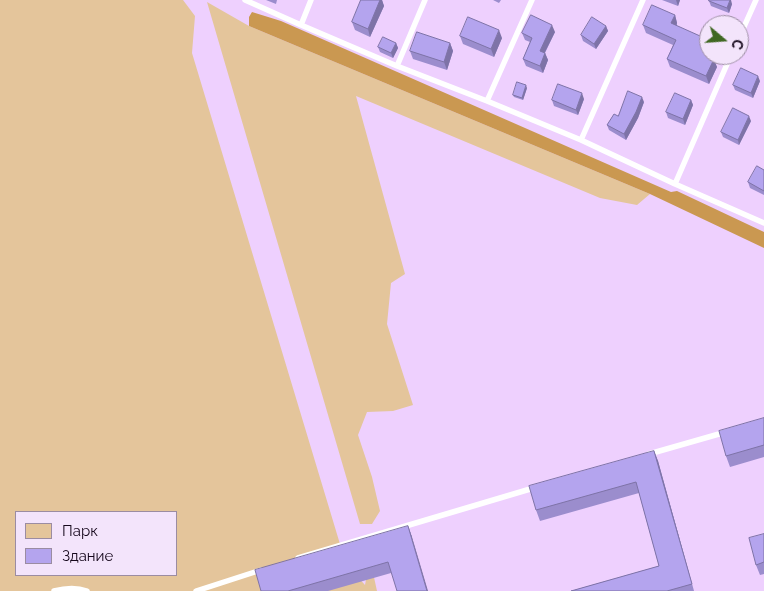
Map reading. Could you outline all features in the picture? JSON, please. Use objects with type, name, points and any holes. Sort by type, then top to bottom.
[{"type":"lane","points":[[245,0],[397,66],[581,140],[764,223]]},
{"type":"lane","points":[[301,25],[311,0]]},
{"type":"lane","points":[[397,66],[425,0]]},
{"type":"lane","points":[[488,101],[532,0]]},
{"type":"lane","points":[[581,140],[643,0]]},
{"type":"lane","points":[[749,16],[756,0]]},
{"type":"lane","points":[[675,184],[727,65]]},
{"type":"lane","points":[[642,456],[736,429]]},
{"type":"lane","points":[[289,561],[548,484]]},
{"type":"lane","points":[[196,591],[270,567]]},
{"type":"lane","points":[[54,591],[79,588],[87,591]]},
{"type":"green space","points":[[0,0],[183,0],[195,16],[192,53],[346,564],[365,585],[370,559],[377,591],[0,591]]},
{"type":"green space","points":[[207,2],[249,26],[650,194],[637,205],[600,198],[356,96],[405,274],[391,283],[387,324],[413,405],[393,411],[367,412],[358,435],[372,477],[380,511],[372,524],[360,524]]},
{"type":"shaded area","points":[[252,12],[281,21],[671,192],[677,191],[764,232],[764,248],[650,194],[249,26],[249,17]]},
{"type":"building","points":[[361,0],[380,0],[368,29],[352,22]]},
{"type":"building","points":[[709,0],[730,0],[727,8]]},
{"type":"building","points":[[652,5],[675,15],[671,23],[699,36],[699,65],[711,65],[706,76],[667,59],[676,40],[643,25]]},
{"type":"building","points":[[531,15],[552,25],[540,51],[545,53],[540,66],[523,59],[532,38],[522,33]]},
{"type":"building","points":[[468,17],[499,30],[491,49],[460,36]]},
{"type":"building","points":[[592,17],[606,26],[594,44],[581,35]]},
{"type":"building","points":[[417,32],[450,43],[444,62],[410,51]]},
{"type":"building","points":[[383,37],[396,43],[391,53],[378,47]]},
{"type":"building","points":[[741,68],[758,76],[751,93],[733,85]]},
{"type":"building","points":[[517,82],[526,85],[522,98],[513,95]]},
{"type":"building","points":[[558,84],[582,93],[576,110],[552,100]]},
{"type":"building","points":[[628,91],[642,97],[624,134],[607,125],[614,114],[618,116]]},
{"type":"building","points":[[675,93],[691,100],[683,119],[666,112]]},
{"type":"building","points":[[733,108],[749,116],[738,140],[721,132]]},
{"type":"building","points":[[757,166],[764,170],[764,191],[748,182]]},
{"type":"building","points":[[764,418],[764,445],[726,456],[719,431]]},
{"type":"building","points":[[654,451],[692,584],[667,591],[571,591],[659,566],[636,482],[536,510],[529,486]]},
{"type":"building","points":[[408,526],[427,591],[397,591],[388,562],[288,591],[261,591],[255,570]]},
{"type":"building","points":[[764,534],[764,562],[756,565],[749,538]]}]
